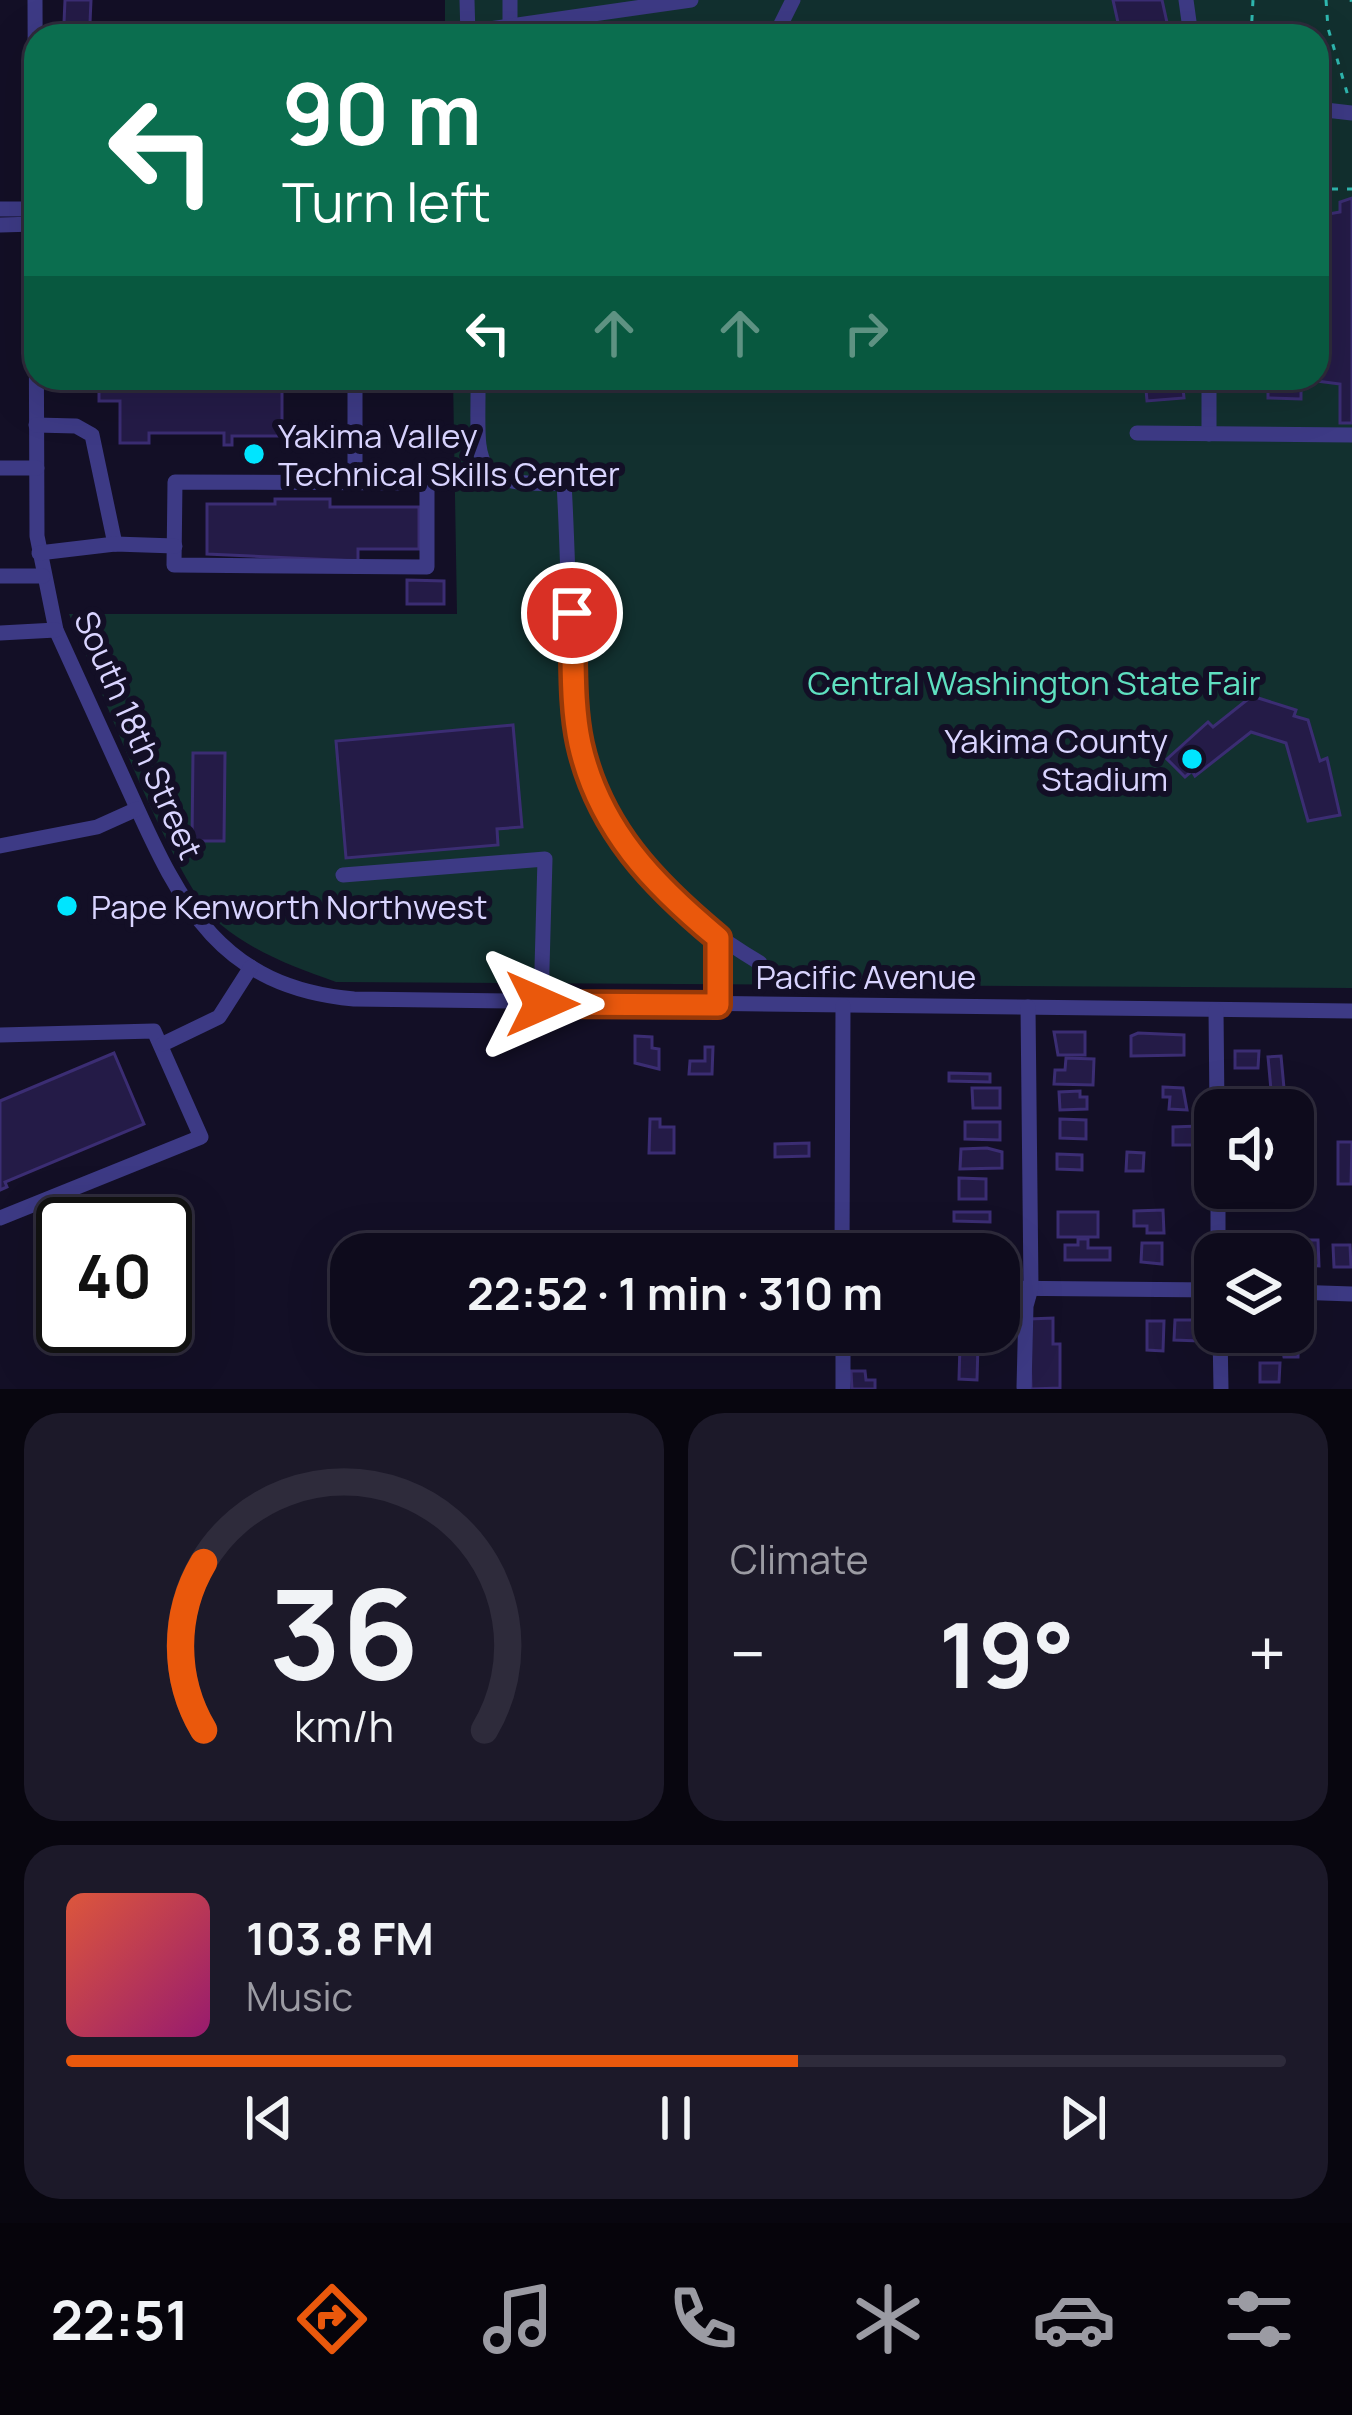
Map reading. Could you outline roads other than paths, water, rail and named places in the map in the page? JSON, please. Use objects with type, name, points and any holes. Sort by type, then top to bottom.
[{"type":"street","points":[[552,24],[595,7],[679,1]]},
{"type":"street","name":"South 18th Street","points":[[36,390],[39,553],[56,630],[182,902],[207,934],[247,965]]},
{"type":"street","points":[[355,390],[355,482]]},
{"type":"street","points":[[478,390],[479,461],[491,475],[513,483],[564,483],[580,742],[602,807],[632,858],[663,893],[718,938],[760,963]]},
{"type":"street","points":[[1209,390],[1209,434]]},
{"type":"street","points":[[36,425],[76,426],[92,436],[115,544]]},
{"type":"street","points":[[1137,433],[1352,435]]},
{"type":"street","points":[[0,468],[37,468]]},
{"type":"street","points":[[175,482],[355,482],[427,483],[427,566],[175,566],[175,482]]},
{"type":"street","points":[[39,553],[115,544],[175,546]]},
{"type":"street","points":[[0,576],[43,576]]},
{"type":"street","points":[[0,633],[56,630]]},
{"type":"street","points":[[0,846],[97,827],[137,809]]},
{"type":"street","points":[[343,875],[544,859],[542,1004]]},
{"type":"street","points":[[718,938],[718,1005]]},
{"type":"street","points":[[164,1044],[219,1017],[247,965]]},
{"type":"street","name":"Pacific Avenue","points":[[247,965],[292,988],[332,997],[542,1004],[1352,1011]]},
{"type":"street","points":[[842,1233],[843,1006]]},
{"type":"street","points":[[1024,1387],[1026,1306],[1031,1288],[1028,1007]]},
{"type":"street","points":[[1216,1010],[1217,1089]]},
{"type":"street","points":[[0,1035],[154,1031],[164,1044],[201,1137],[0,1218]]},
{"type":"street","points":[[1020,1288],[1194,1290]]},
{"type":"street","points":[[1314,1293],[1352,1294]]},
{"type":"street","points":[[843,1353],[843,1389]]},
{"type":"street","points":[[1220,1353],[1221,1389]]},
{"type":"place","name":"Yakima Valley Technical Skills Center","points":[[254,454]]},
{"type":"place","name":"Yakima County Stadium","points":[[1192,759]]},
{"type":"place","name":"Pape Kenworth Northwest","points":[[67,906]]},
{"type":"park label","name":"Central Washington State Fair","points":[[1034,682]]}]
